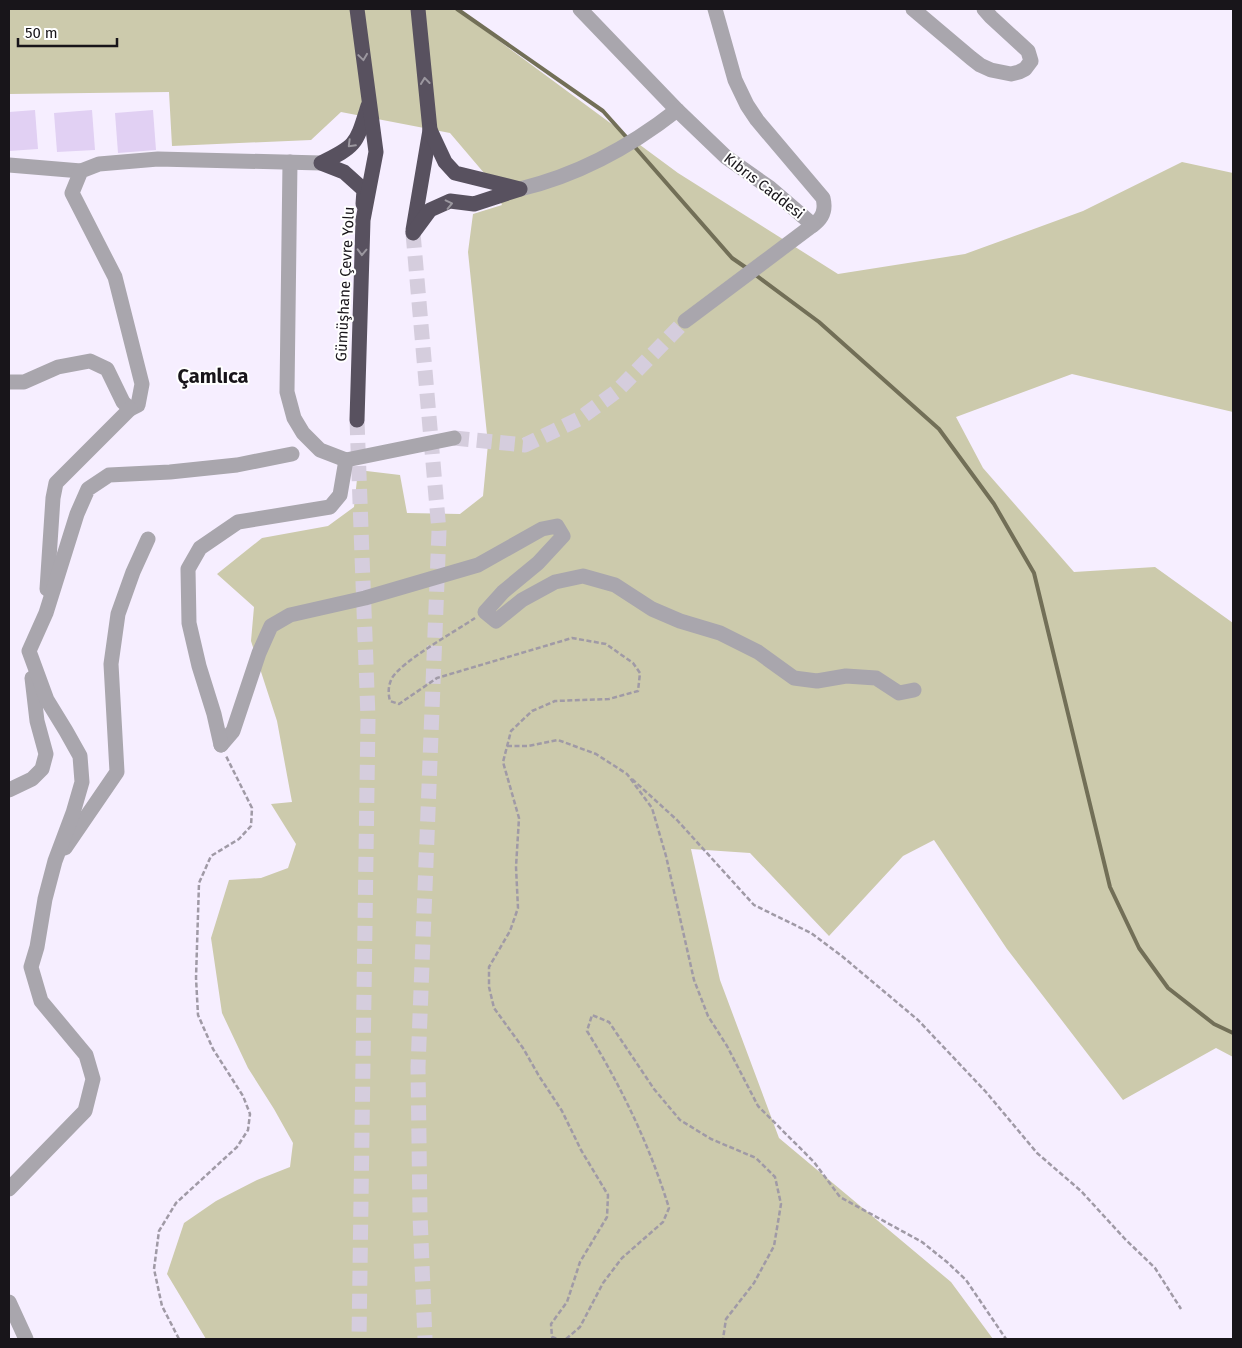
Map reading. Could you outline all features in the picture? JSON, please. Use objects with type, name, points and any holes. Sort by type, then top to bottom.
[{"type":"highway","name":"Gümüşhane Çevre Yolu","points":[[356,9],[376,152],[363,220],[356,420]]},
{"type":"highway","points":[[418,9],[430,130],[413,233],[430,210],[450,201],[474,204],[520,189]]},
{"type":"highway","points":[[321,163],[352,146],[357,139],[370,100]]},
{"type":"highway","points":[[430,130],[445,162],[455,173],[520,189]]},
{"type":"highway","points":[[321,163],[344,172],[364,190],[363,220]]},
{"type":"street","name":"Kıbrıs Caddesi","points":[[580,9],[677,110],[726,157],[770,188],[809,229],[819,221],[824,211],[823,198],[757,120],[747,105],[735,80],[715,9]]},
{"type":"street","points":[[913,9],[980,65],[1001,73],[1011,74],[1025,69],[1030,61],[1028,50],[984,9]]},
{"type":"street","points":[[520,189],[546,183],[577,172],[626,146],[677,110]]},
{"type":"street","points":[[9,165],[81,172],[100,164],[158,159],[321,163]]},
{"type":"street","points":[[290,162],[286,331],[287,392],[294,418],[303,433],[320,450],[346,460],[454,438]]},
{"type":"street","points":[[46,613],[53,498],[56,484],[130,409],[138,405],[142,384],[115,277],[72,193],[81,172]]},
{"type":"street","points":[[686,321],[809,229]]},
{"type":"street","points":[[9,382],[24,382],[58,367],[90,361],[107,369],[122,402],[130,409]]},
{"type":"street","points":[[9,790],[32,779],[42,769],[46,754],[37,721],[29,651],[46,613],[76,514],[88,488],[109,476],[237,465],[292,454]]},
{"type":"street","points":[[221,745],[189,623],[188,569],[200,548],[238,522],[330,507],[340,495],[346,460]]},
{"type":"street","points":[[221,745],[233,731],[259,653],[271,626],[290,615],[365,598],[478,566],[542,529],[556,526],[563,536],[538,563],[503,592],[484,612],[496,620],[522,600],[555,582],[583,576],[615,585],[652,609],[680,621],[720,633],[758,652],[794,678],[817,681],[846,676],[876,678],[899,693],[914,690]]},
{"type":"street","points":[[55,861],[117,772],[112,664],[118,614],[133,572],[148,539]]},
{"type":"street","points":[[9,1189],[85,1111],[94,1079],[86,1055],[41,1001],[31,967],[55,861],[73,813],[82,782],[80,756],[47,700],[29,651]]},
{"type":"street","points":[[9,1302],[26,1339]]},
{"type":"path","points":[[484,612],[408,662],[392,678],[388,692],[390,701],[398,704],[437,678],[572,638],[606,644],[633,663],[640,673],[638,691],[609,699],[555,701],[532,711],[511,731],[503,762],[519,818],[516,867],[518,908],[510,931],[489,967],[489,987],[494,1008],[523,1048],[562,1111],[581,1150],[608,1194],[607,1217],[580,1262],[566,1302],[551,1324],[552,1336],[558,1339]]},
{"type":"path","points":[[507,746],[528,746],[558,740],[596,754],[627,774],[677,820],[754,905],[811,933],[843,957],[918,1020],[986,1092],[1037,1154],[1082,1191],[1125,1239],[1155,1268],[1182,1310]]},
{"type":"path","points":[[179,1339],[162,1306],[154,1269],[159,1231],[176,1203],[236,1147],[248,1130],[250,1114],[243,1096],[213,1049],[198,1015],[196,978],[199,883],[210,856],[239,839],[250,826],[252,808],[221,745]]},
{"type":"path","points":[[627,774],[652,808],[666,856],[694,980],[708,1016],[727,1046],[758,1106],[814,1162],[840,1197],[922,1242],[947,1262],[966,1280],[1006,1339]]},
{"type":"path","points":[[566,1339],[580,1327],[603,1283],[622,1258],[663,1222],[669,1208],[658,1174],[642,1137],[609,1067],[586,1031],[592,1015],[608,1022],[654,1090],[680,1120],[711,1139],[756,1158],[775,1177],[781,1204],[774,1246],[754,1283],[726,1319],[723,1339]]},
{"type":"shaded area","points":[[9,9],[456,9],[678,173],[838,274],[965,254],[1083,211],[1182,162],[1233,173],[1233,412],[1072,374],[956,417],[983,468],[1074,572],[1155,567],[1233,623],[1233,1057],[1216,1048],[1123,1100],[1007,949],[934,840],[903,856],[829,936],[750,853],[691,849],[720,980],[779,1138],[951,1282],[993,1339],[206,1339],[167,1274],[184,1223],[216,1201],[257,1180],[290,1167],[293,1143],[248,1068],[222,1013],[211,938],[229,880],[261,878],[288,868],[296,844],[271,804],[292,802],[277,721],[251,641],[254,607],[217,574],[262,538],[328,526],[354,507],[358,470],[400,475],[407,513],[460,514],[483,496],[488,444],[468,252],[473,214],[502,205],[490,180],[450,133],[341,112],[311,140],[172,146],[169,92],[9,94]]},
{"type":"building","points":[[35,110],[38,149],[9,151],[9,112]]},
{"type":"building","points":[[92,110],[95,150],[57,152],[54,113]]},
{"type":"building","points":[[153,110],[156,150],[118,153],[115,113]]},
{"type":"waterway","points":[[457,9],[603,111],[628,139]]},
{"type":"waterway","points":[[634,146],[732,258],[748,269]]},
{"type":"waterway","points":[[753,273],[819,322],[939,429],[994,504],[1034,573],[1110,887],[1139,948],[1168,988],[1214,1024],[1233,1033]]},
{"type":"tunnel","points":[[413,233],[439,531],[418,1067],[420,1215],[425,1339]]},
{"type":"tunnel","points":[[454,438],[525,445],[579,419],[617,391],[685,321]]},
{"type":"tunnel","points":[[357,420],[368,718],[359,1339]]},
{"type":"district","name":"Çamlıca","points":[[213,376]]}]
